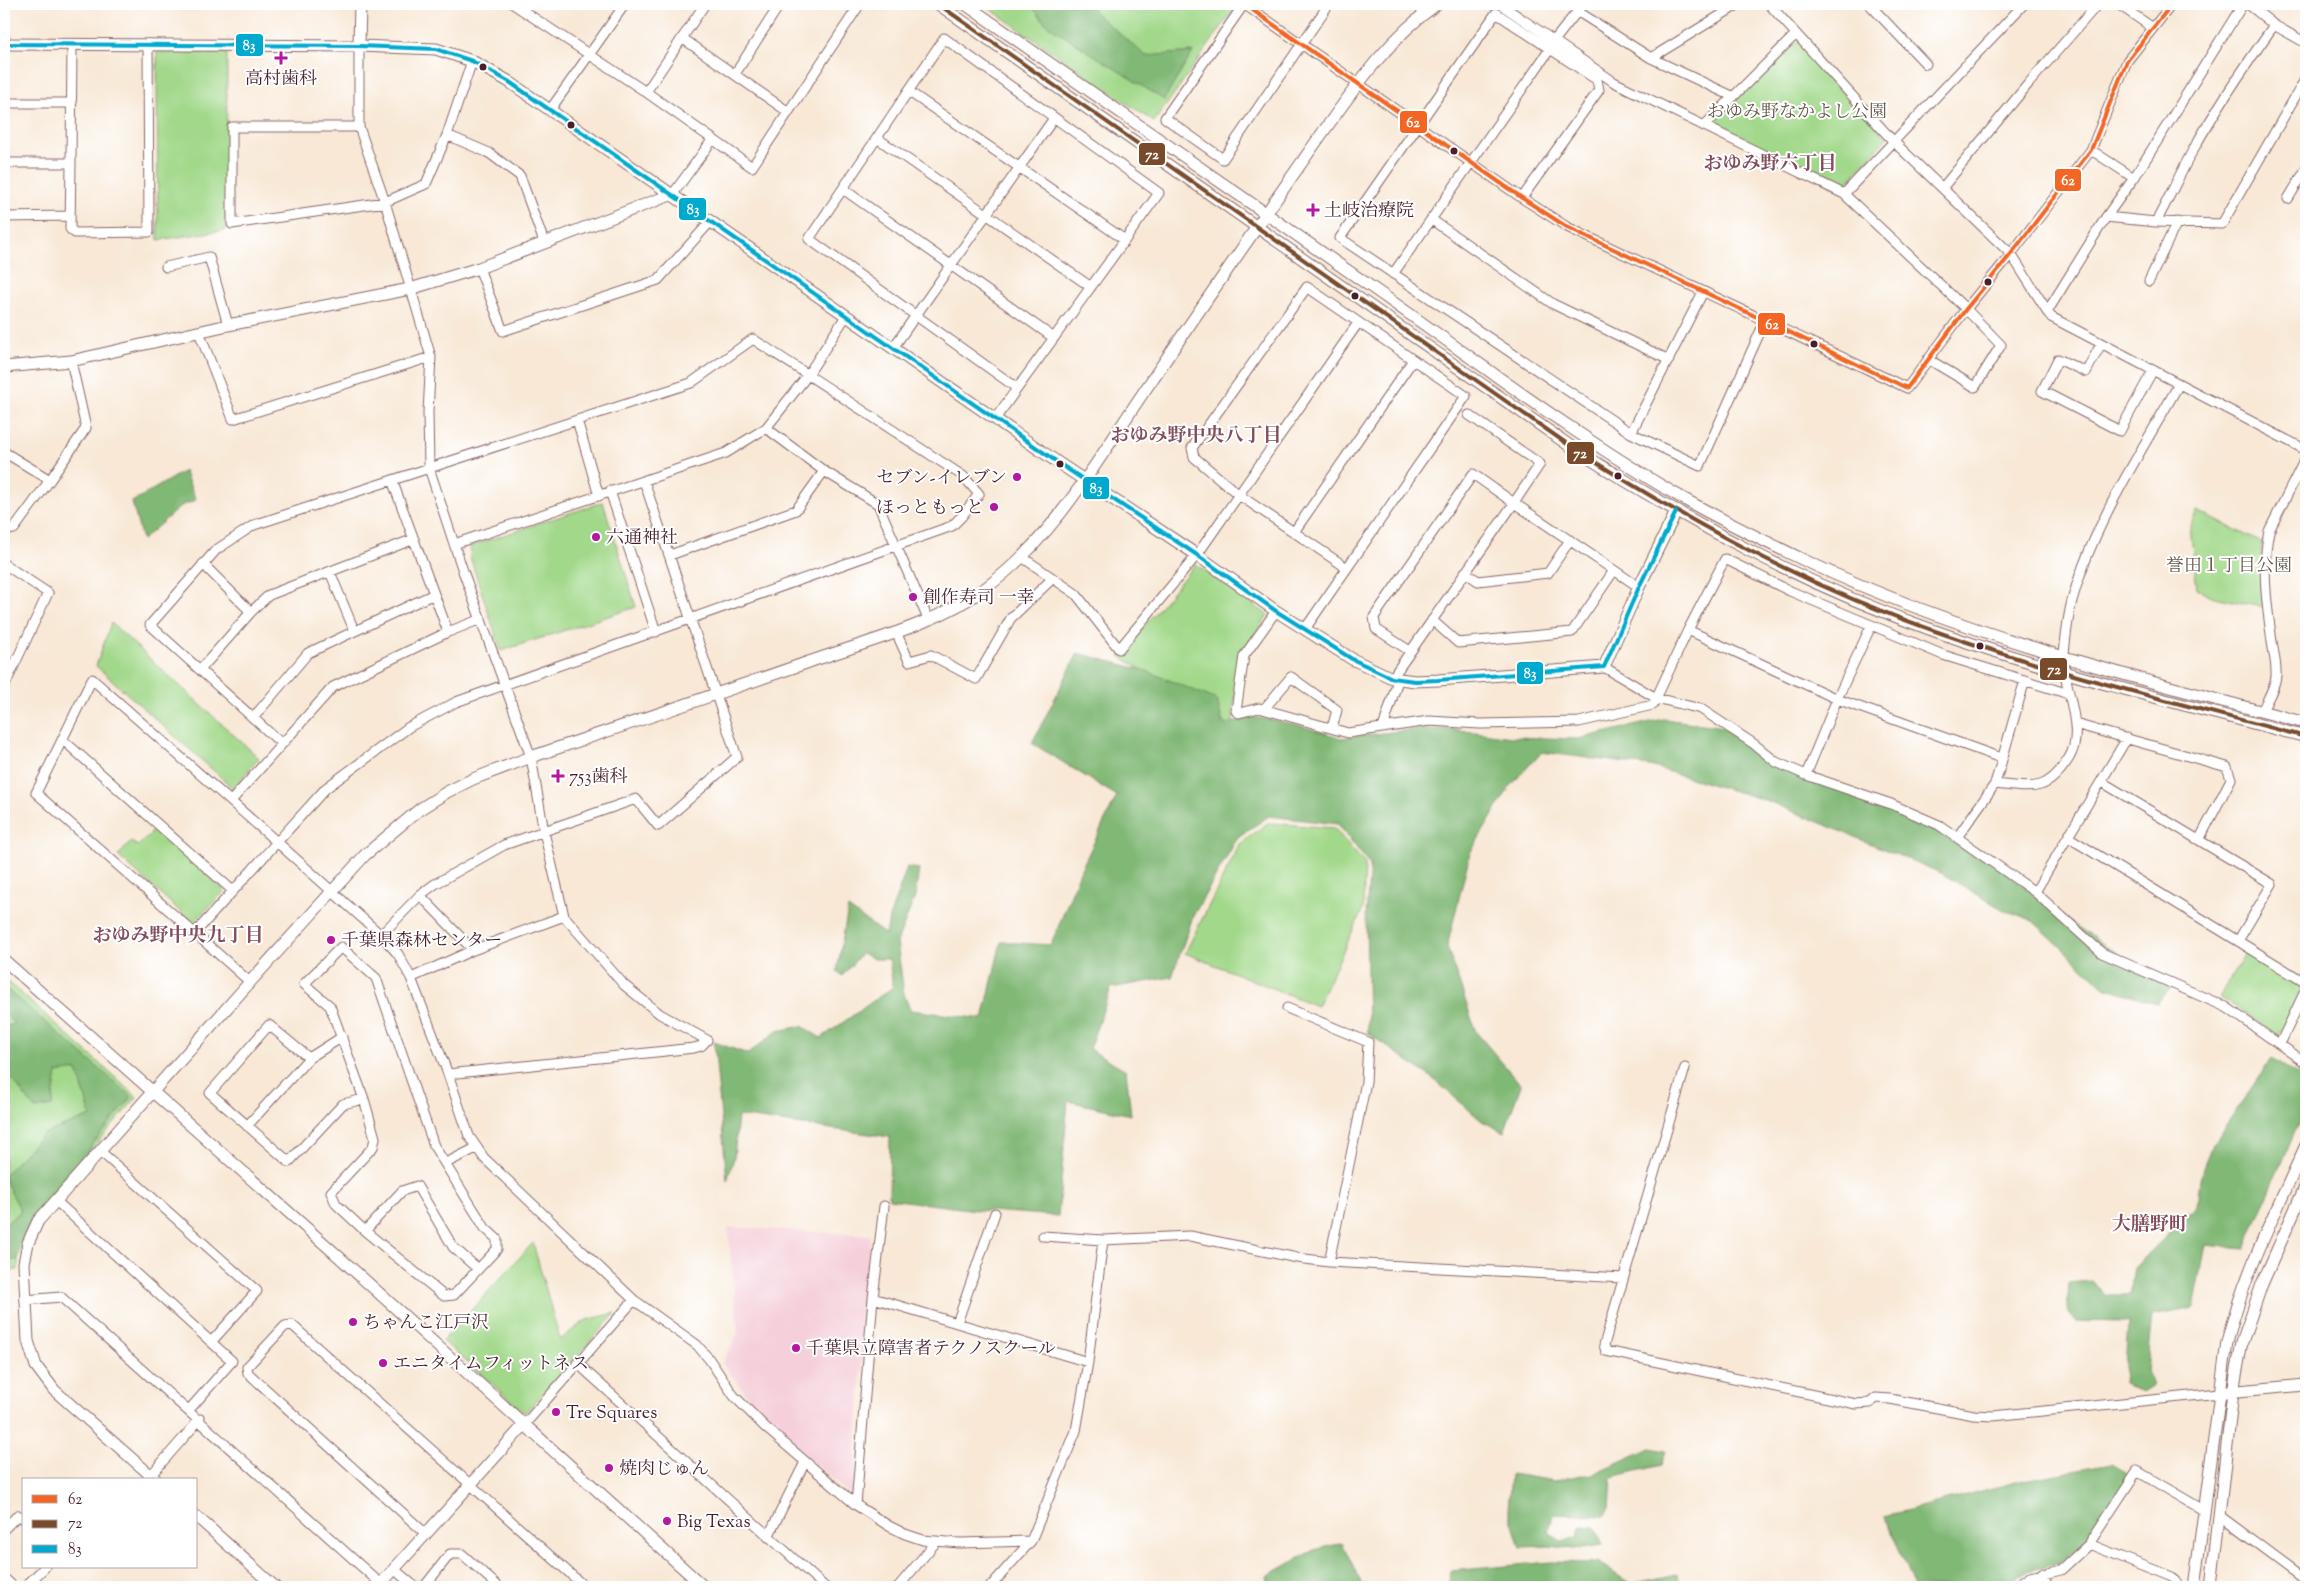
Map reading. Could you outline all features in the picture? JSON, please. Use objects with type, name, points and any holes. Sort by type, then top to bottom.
[{"type":"street","points":[[360,4],[360,127],[385,202],[431,356],[428,412],[429,468],[480,619],[531,757],[544,832],[564,916],[624,985],[660,1014],[707,1040],[701,1046],[694,1048],[448,1074]]},
{"type":"street","points":[[513,4],[646,92],[752,167],[787,111],[860,4]]},
{"type":"street","points":[[550,110],[625,4]]},
{"type":"street","points":[[646,92],[704,4]]},
{"type":"street","points":[[735,74],[780,4]]},
{"type":"street","points":[[938,4],[1572,448],[1676,512],[1770,561],[1872,606],[1942,634],[2065,672],[2306,737]]},
{"type":"street","points":[[965,4],[1575,429],[1684,498],[1808,562],[1877,592],[1968,627],[2064,656],[2306,723]]},
{"type":"street","points":[[1329,4],[1302,43],[1223,159],[1165,118],[1244,4],[1302,43],[1471,163],[1567,227],[1907,388],[1966,309],[2012,254],[2091,150],[2127,61],[2172,4]]},
{"type":"street","points":[[200,1419],[154,1478],[54,1390],[36,1366],[28,1342],[24,1263],[28,1243],[38,1220],[332,891],[366,855],[420,809],[473,779],[531,757],[716,695],[928,619],[984,589],[1022,557],[1050,526],[1084,480],[1265,214],[1359,83],[1391,44],[1437,4]]},
{"type":"street","points":[[1500,4],[1596,80],[1599,90],[1522,198]]},
{"type":"street","points":[[1651,58],[1739,4]]},
{"type":"street","points":[[1769,4],[1893,141],[2012,254],[2047,312],[2052,317],[2306,450]]},
{"type":"street","points":[[1869,4],[1926,64]]},
{"type":"street","points":[[1844,194],[2024,4]]},
{"type":"street","points":[[1943,187],[2028,83],[2098,4]]},
{"type":"street","points":[[2118,4],[2153,28]]},
{"type":"street","points":[[2047,312],[2243,4]]},
{"type":"street","points":[[2248,4],[2274,25],[2306,43]]},
{"type":"street","points":[[1393,274],[1580,7],[1651,58],[1732,96]]},
{"type":"street","points":[[1765,321],[1700,466],[1631,432],[1340,238],[1496,12],[1614,82],[1844,194],[1966,309],[2001,345],[1975,387],[1928,359]]},
{"type":"street","points":[[2156,222],[2176,186],[2192,151],[2230,88],[2274,25]]},
{"type":"street","points":[[1704,126],[1796,34]]},
{"type":"street","points":[[682,38],[787,111]]},
{"type":"street","points":[[995,419],[1159,193],[944,38],[809,239],[1017,388]]},
{"type":"street","points":[[4,44],[359,46],[436,49],[472,62],[508,80],[995,419],[1197,555],[1276,611],[1352,659],[1395,679],[1415,681],[1604,667],[1656,698],[1702,709],[1754,744],[1776,762],[1806,775],[1891,804],[1939,825],[1958,836],[2035,892],[2102,953],[2226,1007],[2306,1063]]},
{"type":"street","points":[[72,44],[70,229],[75,233],[149,232],[148,44]]},
{"type":"street","points":[[360,127],[232,127],[232,224],[385,202],[426,184],[447,135],[472,62]]},
{"type":"street","points":[[2106,217],[2156,222],[2222,224],[2306,78]]},
{"type":"street","points":[[908,91],[1125,240]]},
{"type":"street","points":[[4,102],[72,103]]},
{"type":"street","points":[[893,348],[1054,118]]},
{"type":"street","points":[[447,135],[489,154],[520,176],[544,242]]},
{"type":"street","points":[[877,138],[1091,287]]},
{"type":"street","points":[[4,367],[71,361],[228,325],[410,289],[479,268],[673,194],[713,139]]},
{"type":"street","points":[[2091,150],[2134,178]]},
{"type":"street","points":[[4,164],[71,163]]},
{"type":"street","points":[[2288,199],[2306,169]]},
{"type":"street","points":[[843,189],[1054,338]]},
{"type":"street","points":[[4,217],[70,216]]},
{"type":"street","points":[[1432,220],[1553,304],[1669,360]]},
{"type":"street","points":[[479,268],[503,331],[658,280],[711,221]]},
{"type":"street","points":[[2149,281],[2177,222]]},
{"type":"street","points":[[166,267],[209,257],[228,325]]},
{"type":"street","points":[[1305,629],[1466,396],[1307,286],[1192,448],[1194,457],[1239,495],[1346,568]]},
{"type":"street","points":[[1631,432],[1703,292]]},
{"type":"street","points":[[454,544],[726,453],[766,428],[807,376],[846,316]]},
{"type":"street","points":[[1022,557],[1076,594],[1119,649],[1197,555],[1358,323]]},
{"type":"street","points":[[199,332],[233,419],[431,356]]},
{"type":"street","points":[[195,933],[326,788],[409,726],[456,702],[656,632],[896,544],[952,526],[979,494],[963,476],[753,339],[691,383],[254,525],[216,550],[150,625],[282,744]]},
{"type":"street","points":[[2102,344],[2086,372],[2058,358],[2042,391],[2120,431],[2152,370]]},
{"type":"street","points":[[1294,532],[1413,360]]},
{"type":"street","points":[[4,530],[14,529],[86,428],[71,361]]},
{"type":"street","points":[[1995,784],[2035,786],[2049,783],[2070,756],[2074,745],[2075,724],[2065,672],[2064,656],[2073,596],[2080,575],[2111,504],[2179,384]]},
{"type":"street","points":[[1383,728],[1395,679],[1410,651],[1540,464],[1469,415]]},
{"type":"street","points":[[577,420],[599,496]]},
{"type":"street","points":[[766,428],[824,471],[878,504],[928,619]]},
{"type":"street","points":[[4,452],[50,480]]},
{"type":"street","points":[[2262,711],[2276,675],[2268,613],[2265,555],[2269,531],[2306,457]]},
{"type":"street","points":[[670,556],[796,510],[824,471]]},
{"type":"street","points":[[1410,651],[1376,629],[1374,616],[1473,474],[1570,540],[1613,572],[1639,587]]},
{"type":"street","points":[[392,480],[448,632]]},
{"type":"street","points":[[381,935],[420,895],[435,884],[504,845],[636,799],[658,826],[737,757],[644,481]]},
{"type":"street","points":[[610,491],[656,632]]},
{"type":"street","points":[[1604,667],[1639,587],[1676,512]]},
{"type":"street","points":[[200,670],[251,612],[269,595],[414,539]]},
{"type":"street","points":[[1465,572],[1478,581],[1548,574],[1570,540]]},
{"type":"street","points":[[1276,611],[1244,656],[1236,711],[1240,713],[1259,708],[1348,733],[1429,721],[1480,724],[1579,722],[1653,705],[1724,559],[1790,591],[1943,655],[2069,694]]},
{"type":"street","points":[[4,564],[48,593],[4,687]]},
{"type":"street","points":[[203,564],[251,612]]},
{"type":"street","points":[[330,572],[354,630]]},
{"type":"street","points":[[1432,620],[1458,643],[1572,632],[1613,572]]},
{"type":"street","points":[[896,632],[908,661],[931,655],[976,679],[1011,618],[1052,579]]},
{"type":"street","points":[[253,718],[308,652],[434,594]]},
{"type":"street","points":[[231,801],[333,687],[448,632],[480,619]]},
{"type":"street","points":[[1806,775],[1837,699],[1871,626]]},
{"type":"street","points":[[1688,630],[1837,699],[2001,758]]},
{"type":"street","points":[[1264,709],[1290,677],[1337,710],[1332,728]]},
{"type":"street","points":[[250,982],[36,793],[92,679],[381,935],[398,954],[411,978],[448,1074],[469,1136],[476,1148],[634,1300],[697,1345],[734,1396],[765,1427],[856,1505],[905,1534],[936,1542],[1031,1541]]},
{"type":"street","points":[[1958,836],[1995,784],[2025,680]]},
{"type":"street","points":[[2075,724],[2227,767],[2230,779],[2199,840]]},
{"type":"street","points":[[2035,892],[2127,738]]},
{"type":"street","points":[[63,740],[233,891]]},
{"type":"street","points":[[2102,782],[2272,884],[2238,941]]},
{"type":"street","points":[[2068,837],[2306,983]]},
{"type":"street","points":[[420,895],[474,950]]},
{"type":"street","points":[[411,978],[474,950],[564,916]]},
{"type":"street","points":[[341,947],[376,978],[434,1146],[485,1228],[497,1239],[497,1249],[454,1295],[444,1296],[365,1231],[336,1204],[332,1192],[373,1147],[375,1138],[364,1099],[330,1006],[304,984],[341,947]]},
{"type":"street","points":[[4,960],[346,1262],[704,1587]]},
{"type":"street","points":[[2280,1044],[2306,989]]},
{"type":"street","points":[[1286,1008],[1368,1042],[1366,1082],[1329,1262]]},
{"type":"street","points":[[309,1058],[269,1025],[210,1093],[289,1162],[343,1104],[364,1099]]},
{"type":"street","points":[[247,1126],[309,1058],[342,1037]]},
{"type":"street","points":[[1685,1068],[1604,1345],[1606,1351],[1856,1404],[1870,1403],[1876,1398],[1890,1399],[1974,1415],[1993,1416],[2306,1385]]},
{"type":"street","points":[[2194,1587],[2227,1342],[2236,1306],[2306,1145]]},
{"type":"street","points":[[446,1163],[476,1148]]},
{"type":"street","points":[[100,1151],[257,1291],[212,1341]]},
{"type":"street","points":[[2211,1587],[2233,1392],[2242,1342],[2253,1308],[2306,1185]]},
{"type":"street","points":[[365,1231],[402,1191],[416,1186],[453,1247],[478,1269]]},
{"type":"street","points":[[56,1201],[232,1361],[189,1410]]},
{"type":"street","points":[[856,1505],[873,1298],[884,1206]]},
{"type":"street","points":[[957,1323],[995,1214]]},
{"type":"street","points":[[1043,1236],[1103,1240],[1190,1236],[1297,1258],[1329,1262],[1623,1278]]},
{"type":"street","points":[[990,1587],[1031,1541],[1076,1431],[1088,1362],[1103,1240]]},
{"type":"street","points":[[25,1300],[61,1297],[200,1419],[380,1585],[634,1300]]},
{"type":"street","points":[[873,1298],[1088,1362]]},
{"type":"street","points":[[425,1533],[248,1373],[248,1367],[285,1326],[292,1325],[585,1587]]},
{"type":"street","points":[[577,1364],[825,1587]]},
{"type":"street","points":[[768,1537],[805,1462]]},
{"type":"street","points":[[2015,1587],[2030,1577],[2062,1570],[2089,1544],[2137,1471],[2205,1511]]},
{"type":"street","points":[[4,1529],[18,1515],[22,1518]]},
{"type":"street","points":[[2220,1516],[2306,1580]]},
{"type":"street","points":[[198,1518],[275,1587]]},
{"type":"street","points":[[898,1587],[936,1542]]},
{"type":"street","points":[[2089,1544],[2172,1577],[2176,1580],[2176,1587]]},
{"type":"street","points":[[424,1587],[450,1554],[462,1554],[499,1587]]},
{"type":"street","points":[[26,1587],[44,1568]]},
{"type":"street","points":[[394,1569],[415,1587]]},
{"type":"street","points":[[2042,1573],[2049,1587]]},
{"type":"street","points":[[4,1578],[14,1587]]},
{"type":"shaded area","name":"千葉県立障害者テクノスクール","points":[[728,1227],[870,1235],[854,1493],[851,1495],[768,1423],[722,1363],[738,1333]]},
{"type":"green space","points":[[983,4],[1238,4],[1154,122]]},
{"type":"green space","points":[[1030,4],[1091,4],[1096,14],[1146,56],[1193,52],[1164,100],[1047,25]]},
{"type":"green space","name":"おゆみ野なかよし公園","points":[[1799,40],[1887,138],[1841,190],[1711,123]]},
{"type":"green space","points":[[157,52],[227,53],[226,230],[158,240]]},
{"type":"green space","points":[[184,471],[196,500],[181,506],[142,540],[132,502]]},
{"type":"green space","points":[[603,502],[636,607],[501,651],[470,557],[471,546]]},
{"type":"green space","name":"誉田１丁目公園","points":[[2197,511],[2262,543],[2263,607],[2214,597],[2197,589],[2190,526]]},
{"type":"green space","points":[[1195,564],[1268,615],[1238,658],[1232,727],[1120,656]]},
{"type":"green space","points":[[111,623],[259,758],[233,788],[96,666]]},
{"type":"green space","points":[[1078,653],[1147,671],[1217,700],[1223,725],[1253,717],[1294,724],[1341,738],[1417,729],[1452,729],[1512,737],[1578,739],[1663,719],[1726,727],[1769,762],[1860,797],[1979,850],[2062,917],[2171,988],[2157,1003],[2104,987],[2032,920],[2002,909],[1941,873],[1768,801],[1650,766],[1541,752],[1509,788],[1470,853],[1447,947],[1476,1032],[1521,1085],[1504,1132],[1482,1121],[1431,1077],[1368,1033],[1366,915],[1370,865],[1338,824],[1269,816],[1238,837],[1193,916],[1172,977],[1111,988],[1089,1049],[1126,1070],[1131,1115],[1068,1101],[1058,1216],[976,1210],[889,1199],[890,1137],[738,1116],[734,1158],[727,1181],[714,1042],[748,1054],[777,1031],[802,1026],[821,1038],[893,987],[889,959],[874,959],[862,953],[842,976],[837,971],[848,908],[886,935],[889,918],[907,867],[919,869],[915,897],[897,942],[904,994],[910,1010],[983,1019],[1001,942],[1051,945],[1081,869],[1117,796],[1032,743]]},
{"type":"green space","points":[[1268,823],[1334,828],[1365,864],[1363,909],[1317,1006],[1185,953],[1240,844]]},
{"type":"green space","points":[[156,828],[225,891],[193,923],[118,856],[131,842],[138,846]]},
{"type":"green space","points":[[2247,950],[2302,986],[2278,1037],[2236,1006],[2219,998]]},
{"type":"green space","points":[[4,978],[137,1097],[38,1211],[19,1247],[18,1270],[4,1271]]},
{"type":"green space","points":[[4,987],[132,1097],[31,1218],[17,1260],[4,1260],[4,1225],[21,1211],[4,1179],[4,1175],[43,1134],[91,1116],[77,1070],[57,1073],[52,1106],[35,1109],[4,1069],[4,1027],[14,1024],[4,1013]]},
{"type":"green space","points":[[2272,1058],[2306,1081],[2306,1106],[2245,1249],[2206,1245],[2194,1308],[2152,1316],[2146,1371],[2154,1384],[2143,1391],[2124,1384],[2128,1322],[2076,1321],[2067,1310],[2069,1283],[2092,1281],[2105,1295],[2130,1295],[2134,1268],[2197,1206],[2200,1179],[2213,1144]]},
{"type":"green space","points":[[533,1243],[560,1340],[586,1320],[616,1313],[525,1413],[443,1341]]},
{"type":"green space","points":[[1650,1448],[1666,1451],[1661,1465],[1612,1477],[1610,1508],[1605,1516],[1553,1514],[1549,1532],[1562,1542],[1577,1537],[1581,1526],[1595,1527],[1603,1545],[1575,1549],[1549,1546],[1520,1547],[1508,1509],[1511,1474],[1555,1481],[1592,1474]]},
{"type":"green space","points":[[2111,1464],[2130,1475],[2088,1538],[2059,1564],[2026,1571],[2000,1587],[1914,1587],[1885,1516],[2024,1480]]},
{"type":"green space","points":[[1342,1543],[1363,1587],[1269,1587],[1267,1576],[1314,1550]]},
{"type":"green space","points":[[1551,1562],[1599,1563],[1631,1584],[1677,1574],[1680,1587],[1448,1587],[1451,1571]]},
{"type":"transit line","name":"72","points":[[938,4],[1573,448],[1660,501],[1748,550],[1840,594],[1981,647],[2073,675],[2306,737]]},
{"type":"transit line","name":"62","points":[[1244,4],[1522,198],[1567,227],[1907,388],[1966,309],[2091,150],[2127,61],[2172,4]]},
{"type":"transit line","name":"83","points":[[4,44],[359,46],[436,49],[472,61],[508,81],[1060,464],[1197,555],[1276,611],[1352,659],[1392,678],[1415,681],[1438,680],[1604,667],[1639,587],[1676,512]]},
{"type":"place","name":"高村歯科","points":[[281,58]]},
{"type":"place","name":"土岐治療院","points":[[1313,210]]},
{"type":"place","name":"セブン-イレブン","points":[[1017,477]]},
{"type":"place","name":"ほっともっと","points":[[994,507]]},
{"type":"place","name":"六通神社","points":[[596,537]]},
{"type":"place","name":"創作寿司 一幸","points":[[913,597]]},
{"type":"place","name":"753歯科","points":[[558,776]]},
{"type":"place","name":"千葉県森林センター","points":[[331,940]]},
{"type":"place","name":"ちゃんこ江戸沢","points":[[353,1322]]},
{"type":"place","name":"千葉県立障害者テクノスクール","points":[[796,1348]]},
{"type":"place","name":"エニタイムフィットネス","points":[[383,1363]]},
{"type":"place","name":"Tre Squares","points":[[556,1412]]},
{"type":"place","name":"焼肉じゅん","points":[[609,1468]]},
{"type":"place","name":"Big Texas","points":[[667,1521]]},
{"type":"district","name":"おゆみ野六丁目","points":[[1770,162]]},
{"type":"district","name":"おゆみ野中央八丁目","points":[[1196,434]]},
{"type":"district","name":"おゆみ野中央九丁目","points":[[178,934]]},
{"type":"district","name":"大膳野町","points":[[2150,1223]]}]
